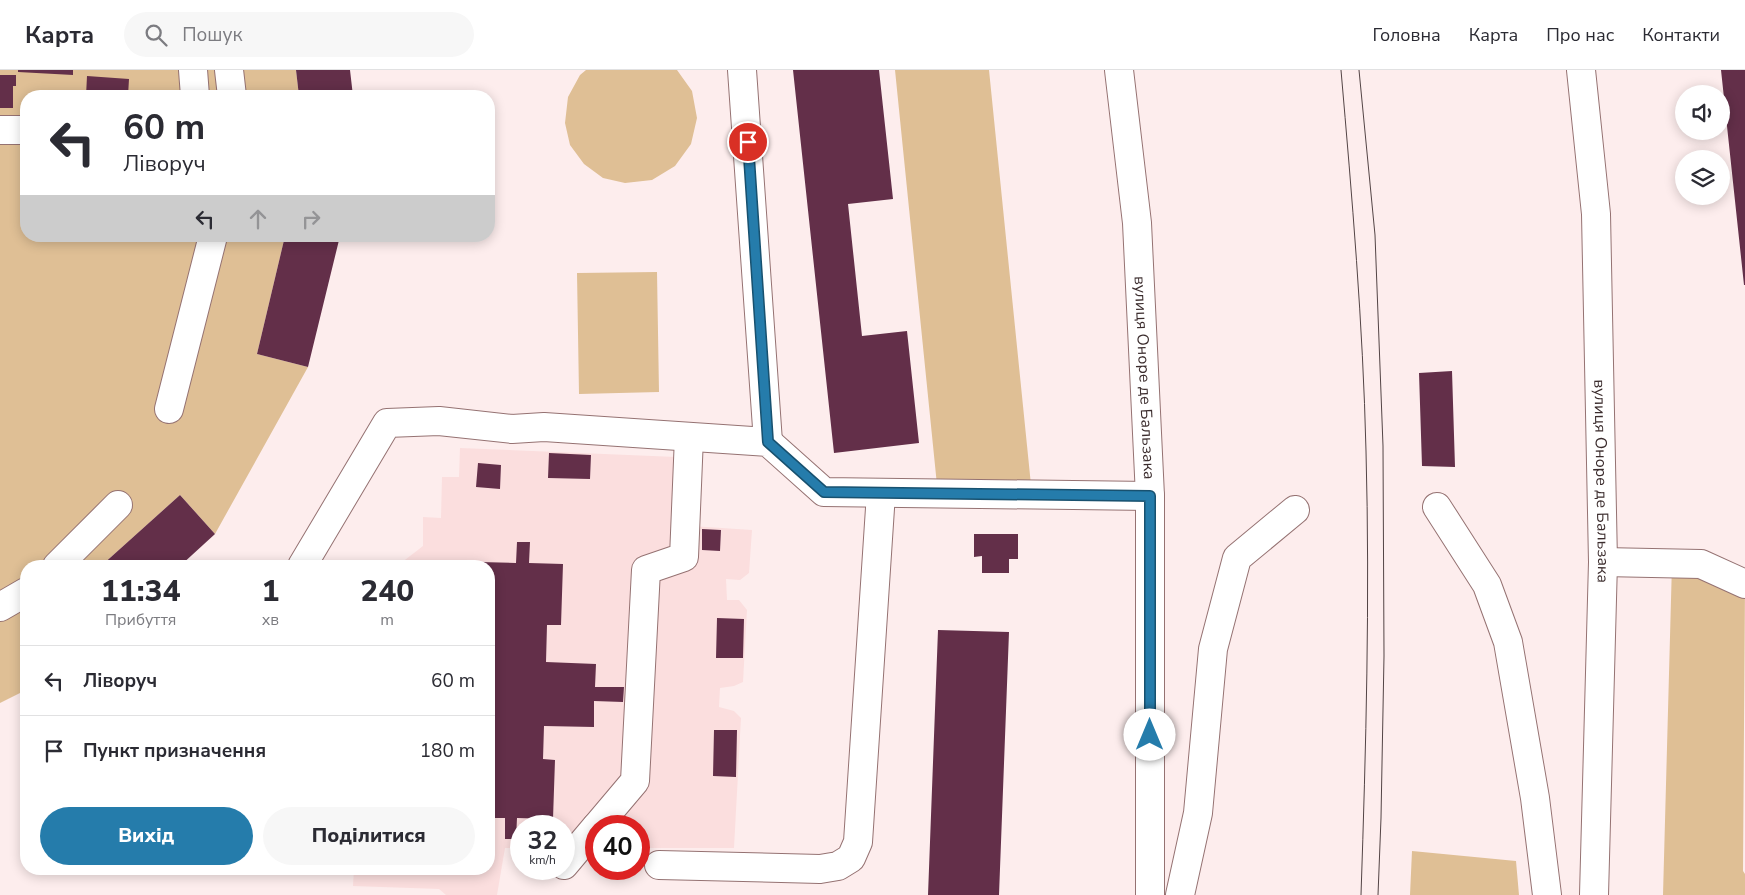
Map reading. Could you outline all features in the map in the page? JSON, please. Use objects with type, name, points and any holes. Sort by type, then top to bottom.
[{"type":"street","points":[[193,70],[195,90]]},
{"type":"street","points":[[229,70],[231,90]]},
{"type":"street","points":[[742,70],[768,442]]},
{"type":"street","name":"вулиця Оноре де Бальзака","points":[[1119,70],[1137,224],[1150,496],[1150,895]]},
{"type":"street","name":"вулиця Оноре де Бальзака","points":[[1580,70],[1596,214],[1603,562],[1594,895]]},
{"type":"street","points":[[0,130],[20,130]]},
{"type":"street","points":[[169,409],[211,242]]},
{"type":"street","points":[[306,560],[387,423],[439,421],[512,429],[544,427],[768,442],[824,492],[1150,496]]},
{"type":"street","points":[[606,815],[635,781],[646,570],[684,557],[689,437]]},
{"type":"street","points":[[659,865],[820,869],[838,866],[851,858],[858,842],[881,493]]},
{"type":"street","points":[[63,560],[118,505]]},
{"type":"street","points":[[1437,507],[1486,585],[1508,642],[1534,798],[1547,895]]},
{"type":"street","points":[[1180,895],[1198,812],[1213,650],[1237,558],[1295,510]]},
{"type":"street","points":[[1603,562],[1701,564],[1743,576]]},
{"type":"street","points":[[0,608],[20,596]]},
{"type":"street","points":[[575,851],[585,839]]},
{"type":"shaded area","points":[[0,70],[296,70],[298,90],[20,90],[20,242],[284,242],[257,354],[308,367],[215,534],[180,495],[108,560],[20,560],[20,693],[0,703]]},
{"type":"shaded area","points":[[586,70],[677,70],[692,91],[697,118],[691,144],[675,166],[652,180],[625,183],[603,178],[584,164],[570,145],[565,123],[568,97],[580,75]]},
{"type":"shaded area","points":[[895,70],[989,70],[1031,485],[937,485]]},
{"type":"shaded area","points":[[657,272],[659,392],[579,394],[577,273]]},
{"type":"shaded area","points":[[460,448],[676,457],[676,525],[752,530],[749,573],[740,580],[726,579],[727,600],[739,600],[747,610],[743,682],[734,686],[720,688],[719,707],[734,711],[741,718],[734,848],[650,848],[650,815],[585,815],[585,834],[575,840],[575,815],[510,815],[510,848],[505,848],[497,895],[446,895],[439,889],[353,886],[354,875],[495,875],[495,560],[405,560],[423,546],[423,517],[441,518],[442,477],[459,477]]},
{"type":"shaded area","points":[[1672,563],[1745,585],[1743,871],[1745,874],[1745,895],[1663,895]]},
{"type":"shaded area","points":[[1412,851],[1516,861],[1519,895],[1410,895]]},
{"type":"building","points":[[18,70],[73,70],[73,75],[18,72]]},
{"type":"building","points":[[296,70],[350,70],[352,90],[298,90]]},
{"type":"building","points":[[793,70],[879,70],[893,199],[848,204],[862,336],[907,331],[919,443],[834,453]]},
{"type":"building","points":[[1721,70],[1745,70],[1745,285],[1728,140],[1730,140],[1730,85],[1723,85]]},
{"type":"building","points":[[0,75],[16,75],[16,86],[13,86],[13,108],[0,108]]},
{"type":"building","points":[[87,76],[129,79],[128,90],[86,90]]},
{"type":"building","points":[[284,242],[339,242],[308,367],[257,354]]},
{"type":"building","points":[[1452,371],[1455,467],[1422,466],[1419,373]]},
{"type":"building","points":[[549,453],[591,455],[590,479],[548,478]]},
{"type":"building","points":[[478,463],[501,465],[500,489],[476,487]]},
{"type":"building","points":[[180,495],[215,534],[187,560],[108,560]]},
{"type":"building","points":[[702,529],[721,530],[720,551],[702,550]]},
{"type":"building","points":[[974,534],[1018,534],[1018,559],[1009,559],[1009,573],[982,573],[982,556],[974,557]]},
{"type":"building","points":[[517,542],[530,542],[529,563],[563,564],[561,625],[547,625],[546,662],[596,664],[595,687],[624,687],[623,702],[594,701],[594,727],[544,726],[543,759],[555,760],[553,815],[510,815],[510,839],[505,839],[505,818],[495,818],[495,562],[516,563]]},
{"type":"building","points":[[717,618],[744,619],[743,658],[716,658]]},
{"type":"building","points":[[938,630],[1009,632],[999,895],[928,895]]},
{"type":"building","points":[[714,730],[737,730],[736,777],[713,776]]},
{"type":"tram line","points":[[1341,70],[1360,308],[1365,403],[1368,562],[1361,895]]},
{"type":"tram line","points":[[1359,70],[1375,235],[1383,446],[1384,656],[1378,895]]},
{"type":"route","points":[[748,142],[768,442],[824,492],[1150,496],[1150,735]]}]
